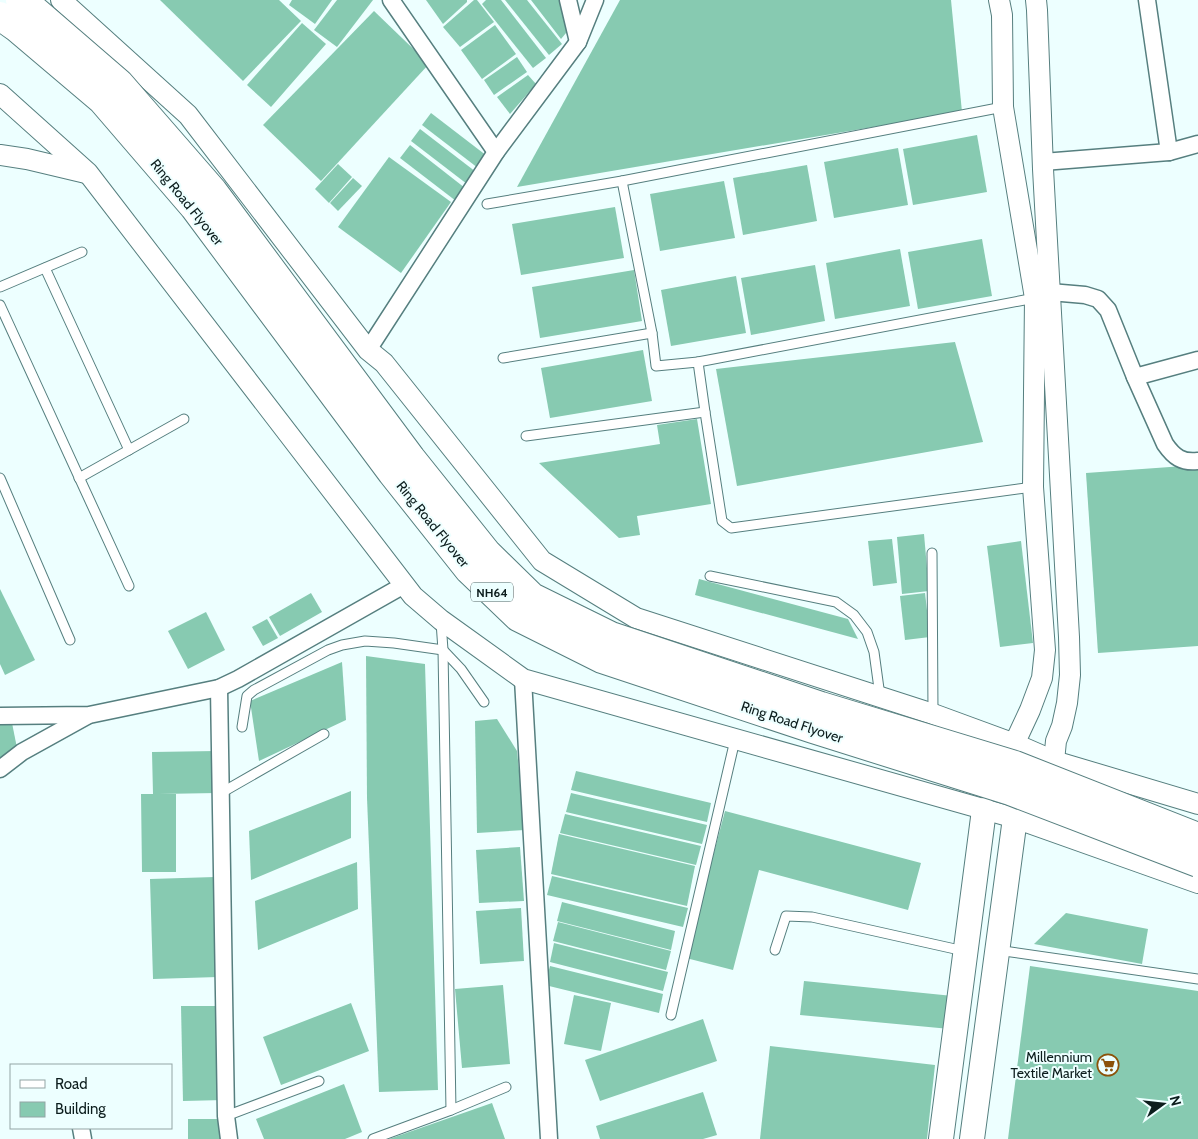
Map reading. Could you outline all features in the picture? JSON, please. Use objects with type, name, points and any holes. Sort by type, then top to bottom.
[{"type":"highway","name":"Ring Road Flyover","points":[[20,0],[32,8],[119,83],[213,191],[411,458],[487,554],[532,597],[611,636],[821,706],[1015,765],[1198,837]]},
{"type":"highway","name":"Ring Road Flyover","points":[[0,16],[17,28],[102,100],[188,200],[392,473],[469,570],[518,617],[602,659],[813,729],[1010,791],[1198,864]]},
{"type":"main road","points":[[941,1139],[984,810]]},
{"type":"main road","points":[[972,1139],[1015,818]]},
{"type":"street","points":[[0,24],[14,0]]},
{"type":"street","points":[[61,0],[188,115],[368,350],[384,363],[542,562],[636,618],[932,714],[1054,760],[1198,804]]},
{"type":"street","points":[[391,0],[496,152]]},
{"type":"street","points":[[568,0],[578,42]]},
{"type":"street","points":[[368,350],[496,152],[578,42],[595,0]]},
{"type":"street","points":[[999,0],[1002,15],[1003,107],[1043,295],[1068,617],[1070,675],[1067,703],[1062,726],[1056,741],[1054,760],[1015,818]]},
{"type":"street","points":[[984,810],[1030,710],[1042,678],[1045,650],[1033,487],[1043,295],[1043,162],[1036,0]]},
{"type":"street","points":[[1147,0],[1169,152]]},
{"type":"street","points":[[0,94],[88,173],[404,585],[441,620],[523,679],[1015,818],[1198,883]]},
{"type":"street","points":[[1043,162],[1169,152],[1198,144]]},
{"type":"street","points":[[0,155],[28,159],[88,173]]},
{"type":"street","points":[[1043,295],[1085,295],[1098,299],[1108,310],[1165,444],[1172,454],[1182,461],[1198,461]]},
{"type":"street","points":[[1135,377],[1198,360]]},
{"type":"street","points":[[0,716],[89,715],[219,688],[404,585]]},
{"type":"street","points":[[523,679],[549,1139]]},
{"type":"street","points":[[219,688],[226,1116],[229,1139]]},
{"type":"street","points":[[0,769],[22,752],[89,715]]},
{"type":"lane","points":[[487,204],[622,181],[1003,107]]},
{"type":"lane","points":[[622,181],[652,332],[656,366],[698,362],[1043,295]]},
{"type":"lane","points":[[0,287],[82,252]]},
{"type":"lane","points":[[45,268],[129,450]]},
{"type":"lane","points":[[0,305],[129,586]]},
{"type":"lane","points":[[503,358],[652,332]]},
{"type":"lane","points":[[698,362],[722,521],[730,528],[1033,487]]},
{"type":"lane","points":[[526,436],[705,412]]},
{"type":"lane","points":[[79,478],[184,419]]},
{"type":"lane","points":[[0,478],[70,640]]},
{"type":"lane","points":[[932,554],[932,714]]},
{"type":"lane","points":[[710,576],[836,602],[854,615],[867,632],[874,652],[880,697]]},
{"type":"lane","points":[[441,620],[451,1110]]},
{"type":"lane","points":[[242,726],[247,696],[254,690],[328,650],[342,645],[365,641],[443,650],[461,668],[484,702]]},
{"type":"lane","points":[[221,793],[324,734]]},
{"type":"lane","points":[[671,1015],[735,740]]},
{"type":"lane","points":[[776,950],[786,916],[812,917],[965,951]]},
{"type":"lane","points":[[997,950],[1198,979]]},
{"type":"lane","points":[[226,1116],[319,1081]]},
{"type":"lane","points":[[373,1139],[506,1087]]},
{"type":"building","points":[[160,0],[279,0],[301,21],[243,81]]},
{"type":"building","points":[[292,0],[332,0],[315,24],[289,5]]},
{"type":"building","points":[[337,0],[373,0],[337,47],[314,30]]},
{"type":"building","points":[[426,0],[467,0],[467,2],[443,24]]},
{"type":"building","points":[[474,0],[477,0],[494,22],[460,47],[443,27]]},
{"type":"building","points":[[486,0],[501,0],[546,58],[533,68],[482,4]]},
{"type":"building","points":[[505,0],[527,0],[562,44],[549,55]]},
{"type":"building","points":[[531,0],[563,0],[567,9],[562,13],[571,27],[561,39]]},
{"type":"building","points":[[620,0],[951,0],[962,112],[517,187]]},
{"type":"building","points":[[374,11],[429,64],[321,181],[263,125]]},
{"type":"building","points":[[302,23],[326,44],[271,107],[247,85]]},
{"type":"building","points":[[495,25],[516,54],[482,79],[461,50]]},
{"type":"building","points":[[517,57],[527,72],[494,95],[484,80]]},
{"type":"building","points":[[528,75],[536,84],[510,114],[497,97]]},
{"type":"building","points":[[431,113],[487,156],[478,168],[422,125]]},
{"type":"building","points":[[420,129],[476,172],[467,184],[411,141]]},
{"type":"building","points":[[977,135],[987,192],[913,205],[903,149]]},
{"type":"building","points":[[410,145],[465,188],[456,201],[400,158]]},
{"type":"building","points":[[898,148],[908,205],[834,218],[824,162]]},
{"type":"building","points":[[389,157],[451,202],[401,273],[338,227]]},
{"type":"building","points":[[338,164],[352,177],[329,203],[315,189]]},
{"type":"building","points":[[807,165],[817,221],[743,235],[733,178]]},
{"type":"building","points":[[353,178],[362,186],[338,211],[330,203]]},
{"type":"building","points":[[724,181],[735,238],[660,251],[650,194]]},
{"type":"building","points":[[615,207],[624,258],[521,275],[512,224]]},
{"type":"building","points":[[982,239],[992,296],[918,309],[908,252]]},
{"type":"building","points":[[900,249],[910,306],[835,319],[826,263]]},
{"type":"building","points":[[815,265],[825,321],[751,335],[741,278]]},
{"type":"building","points":[[634,270],[642,321],[540,338],[532,287]]},
{"type":"building","points":[[736,276],[746,333],[671,346],[661,290]]},
{"type":"building","points":[[955,342],[983,442],[737,486],[716,369]]},
{"type":"building","points":[[643,350],[652,401],[550,418],[541,368]]},
{"type":"building","points":[[697,419],[711,504],[637,516],[640,535],[619,538],[539,463],[660,444],[657,425]]},
{"type":"building","points":[[1198,465],[1198,646],[1098,653],[1086,473]]},
{"type":"building","points":[[924,534],[929,591],[902,594],[897,537]]},
{"type":"building","points":[[892,539],[897,583],[873,586],[868,541]]},
{"type":"building","points":[[1021,541],[1033,643],[1000,647],[987,546]]},
{"type":"building","points":[[699,579],[848,619],[858,639],[695,595]]},
{"type":"building","points":[[0,589],[35,660],[5,675],[0,664]]},
{"type":"building","points":[[311,593],[322,612],[280,636],[269,617]]},
{"type":"building","points":[[925,593],[930,637],[905,640],[900,596]]},
{"type":"building","points":[[206,612],[225,650],[188,669],[168,631]]},
{"type":"building","points":[[267,619],[278,638],[263,646],[252,627]]},
{"type":"building","points":[[366,656],[425,664],[438,1090],[379,1092],[367,798]]},
{"type":"building","points":[[342,662],[346,720],[259,761],[250,701]]},
{"type":"building","points":[[497,719],[517,751],[525,830],[477,833],[475,721]]},
{"type":"building","points":[[12,723],[18,753],[0,758],[0,725]]},
{"type":"building","points":[[216,751],[217,793],[159,794],[176,794],[176,872],[142,872],[141,794],[153,794],[152,752]]},
{"type":"building","points":[[576,771],[711,803],[707,822],[571,790]]},
{"type":"building","points":[[351,791],[351,838],[251,880],[249,831]]},
{"type":"building","points":[[571,793],[707,825],[702,844],[566,812]]},
{"type":"building","points":[[725,811],[921,863],[908,910],[759,870],[733,970],[686,958]]},
{"type":"building","points":[[565,814],[701,846],[696,865],[560,833]]},
{"type":"building","points":[[559,834],[695,866],[687,906],[551,874]]},
{"type":"building","points":[[520,847],[524,901],[479,903],[476,850]]},
{"type":"building","points":[[357,862],[358,909],[258,950],[255,901]]},
{"type":"building","points":[[552,876],[688,908],[683,927],[547,895]]},
{"type":"building","points":[[215,877],[218,977],[153,979],[150,879]]},
{"type":"building","points":[[562,902],[675,931],[671,950],[557,921]]},
{"type":"building","points":[[521,908],[524,961],[480,964],[476,911]]},
{"type":"building","points":[[1066,913],[1148,929],[1142,964],[1034,944]]},
{"type":"building","points":[[558,922],[671,951],[666,970],[553,941]]},
{"type":"building","points":[[554,943],[668,972],[663,991],[550,962]]},
{"type":"building","points":[[550,966],[663,994],[659,1013],[545,985]]},
{"type":"building","name":"Millennium Textile Market","points":[[1030,966],[1198,991],[1198,1139],[1008,1139]]},
{"type":"building","points":[[804,981],[953,996],[950,1029],[800,1015]]},
{"type":"building","points":[[503,985],[510,1064],[462,1068],[455,989]]},
{"type":"building","points":[[574,995],[611,1003],[601,1051],[564,1044]]},
{"type":"building","points":[[351,1003],[369,1051],[281,1085],[263,1037]]},
{"type":"building","points":[[181,1006],[222,1006],[224,1100],[183,1101]]},
{"type":"building","points":[[703,1019],[717,1061],[600,1101],[585,1060]]},
{"type":"building","points":[[770,1046],[935,1065],[927,1139],[760,1139]]},
{"type":"building","points":[[344,1084],[362,1132],[345,1139],[264,1139],[256,1119]]},
{"type":"building","points":[[703,1092],[717,1135],[703,1139],[600,1139],[596,1126]]},
{"type":"building","points":[[492,1103],[505,1139],[389,1139]]},
{"type":"building","points":[[188,1119],[222,1119],[222,1139],[188,1139]]},
{"type":"place","name":"Millennium Textile Market","points":[[1108,1065]]}]
